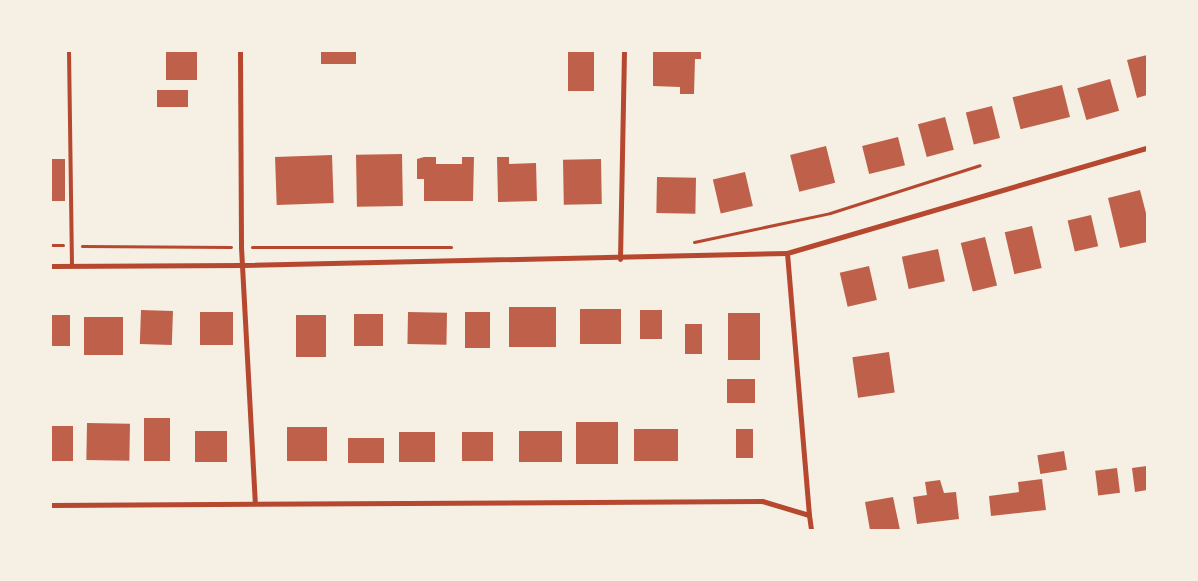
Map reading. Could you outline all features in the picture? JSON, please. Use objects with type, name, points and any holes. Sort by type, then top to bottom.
[{"type":"street","points":[[240,51],[241,247],[255,503]]},
{"type":"street","points":[[620,259],[624,51]]},
{"type":"street","points":[[51,266],[620,259],[787,253],[1147,148]]},
{"type":"street","points":[[787,253],[811,530]]},
{"type":"street","points":[[51,505],[762,501],[809,515]]},
{"type":"lane","points":[[69,51],[72,265]]},
{"type":"path","points":[[685,243],[830,213],[980,165]]},
{"type":"path","points":[[51,245],[461,247]]},
{"type":"building","points":[[166,51],[197,51],[197,80],[166,80]]},
{"type":"building","points":[[321,51],[356,51],[356,64],[321,64]]},
{"type":"building","points":[[568,51],[594,51],[594,91],[568,91]]},
{"type":"building","points":[[653,51],[701,51],[701,59],[695,59],[694,94],[680,94],[680,87],[653,86]]},
{"type":"building","points":[[1147,55],[1147,95],[1137,98],[1127,60]]},
{"type":"building","points":[[1110,79],[1119,111],[1086,120],[1077,88]]},
{"type":"building","points":[[1062,85],[1070,117],[1020,129],[1013,97]]},
{"type":"building","points":[[157,90],[188,90],[188,107],[157,107]]},
{"type":"building","points":[[992,106],[1000,138],[974,145],[966,113]]},
{"type":"building","points":[[945,117],[954,150],[927,157],[918,124]]},
{"type":"building","points":[[898,137],[905,165],[869,174],[862,146]]},
{"type":"building","points":[[826,146],[835,183],[799,192],[790,155]]},
{"type":"building","points":[[402,154],[403,206],[357,207],[356,155]]},
{"type":"building","points":[[332,155],[334,203],[277,205],[275,157]]},
{"type":"building","points":[[436,157],[436,164],[462,164],[462,157],[474,157],[473,201],[424,201],[424,179],[417,179],[417,159]]},
{"type":"building","points":[[497,157],[509,157],[509,164],[536,163],[537,201],[498,202]]},
{"type":"building","points":[[51,159],[65,159],[65,201],[51,201]]},
{"type":"building","points":[[601,159],[602,204],[564,205],[563,160]]},
{"type":"building","points":[[745,172],[753,206],[721,214],[713,179]]},
{"type":"building","points":[[657,177],[696,178],[695,214],[656,213]]},
{"type":"building","points":[[1140,190],[1147,217],[1147,242],[1120,248],[1108,198]]},
{"type":"building","points":[[1091,215],[1098,246],[1075,252],[1068,220]]},
{"type":"building","points":[[1032,226],[1042,268],[1014,274],[1005,232]]},
{"type":"building","points":[[985,237],[997,286],[973,292],[961,243]]},
{"type":"building","points":[[938,249],[945,281],[909,289],[902,257]]},
{"type":"building","points":[[869,266],[877,300],[848,307],[840,273]]},
{"type":"building","points":[[509,307],[556,307],[556,347],[509,347]]},
{"type":"building","points":[[580,309],[621,309],[621,344],[580,344]]},
{"type":"building","points":[[141,310],[173,311],[172,345],[140,344]]},
{"type":"building","points":[[640,310],[662,310],[662,339],[640,339]]},
{"type":"building","points":[[200,312],[233,312],[233,345],[200,345]]},
{"type":"building","points":[[408,312],[447,313],[446,345],[407,344]]},
{"type":"building","points":[[465,312],[490,312],[490,348],[465,348]]},
{"type":"building","points":[[728,313],[760,313],[760,360],[728,360]]},
{"type":"building","points":[[354,314],[383,314],[383,346],[354,346]]},
{"type":"building","points":[[51,315],[70,315],[70,346],[51,346]]},
{"type":"building","points":[[296,315],[326,315],[326,357],[296,357]]},
{"type":"building","points":[[84,317],[123,317],[123,355],[84,355]]},
{"type":"building","points":[[685,324],[702,324],[702,354],[685,354]]},
{"type":"building","points":[[889,352],[895,393],[858,398],[852,357]]},
{"type":"building","points":[[727,379],[755,379],[755,403],[727,403]]},
{"type":"building","points":[[144,418],[170,418],[170,461],[144,461]]},
{"type":"building","points":[[576,422],[618,422],[618,464],[576,464]]},
{"type":"building","points":[[87,423],[130,424],[129,461],[86,460]]},
{"type":"building","points":[[51,426],[73,426],[73,461],[51,461]]},
{"type":"building","points":[[287,427],[327,427],[327,461],[287,461]]},
{"type":"building","points":[[634,429],[678,429],[678,461],[634,461]]},
{"type":"building","points":[[736,429],[753,429],[753,458],[736,458]]},
{"type":"building","points":[[195,431],[227,431],[227,462],[195,462]]},
{"type":"building","points":[[519,431],[562,431],[562,462],[519,462]]},
{"type":"building","points":[[399,432],[435,432],[435,462],[399,462]]},
{"type":"building","points":[[462,432],[493,432],[493,461],[462,461]]},
{"type":"building","points":[[348,438],[384,438],[384,463],[348,463]]},
{"type":"building","points":[[1064,451],[1067,470],[1040,474],[1037,455]]},
{"type":"building","points":[[1147,466],[1147,490],[1135,492],[1132,468]]},
{"type":"building","points":[[1117,468],[1120,493],[1098,495],[1095,471]]},
{"type":"building","points":[[1042,479],[1046,510],[991,516],[989,496],[1019,492],[1018,482]]},
{"type":"building","points":[[940,480],[944,493],[956,492],[959,519],[917,524],[913,497],[927,495],[925,482]]},
{"type":"building","points":[[893,497],[900,530],[870,530],[865,502]]}]
